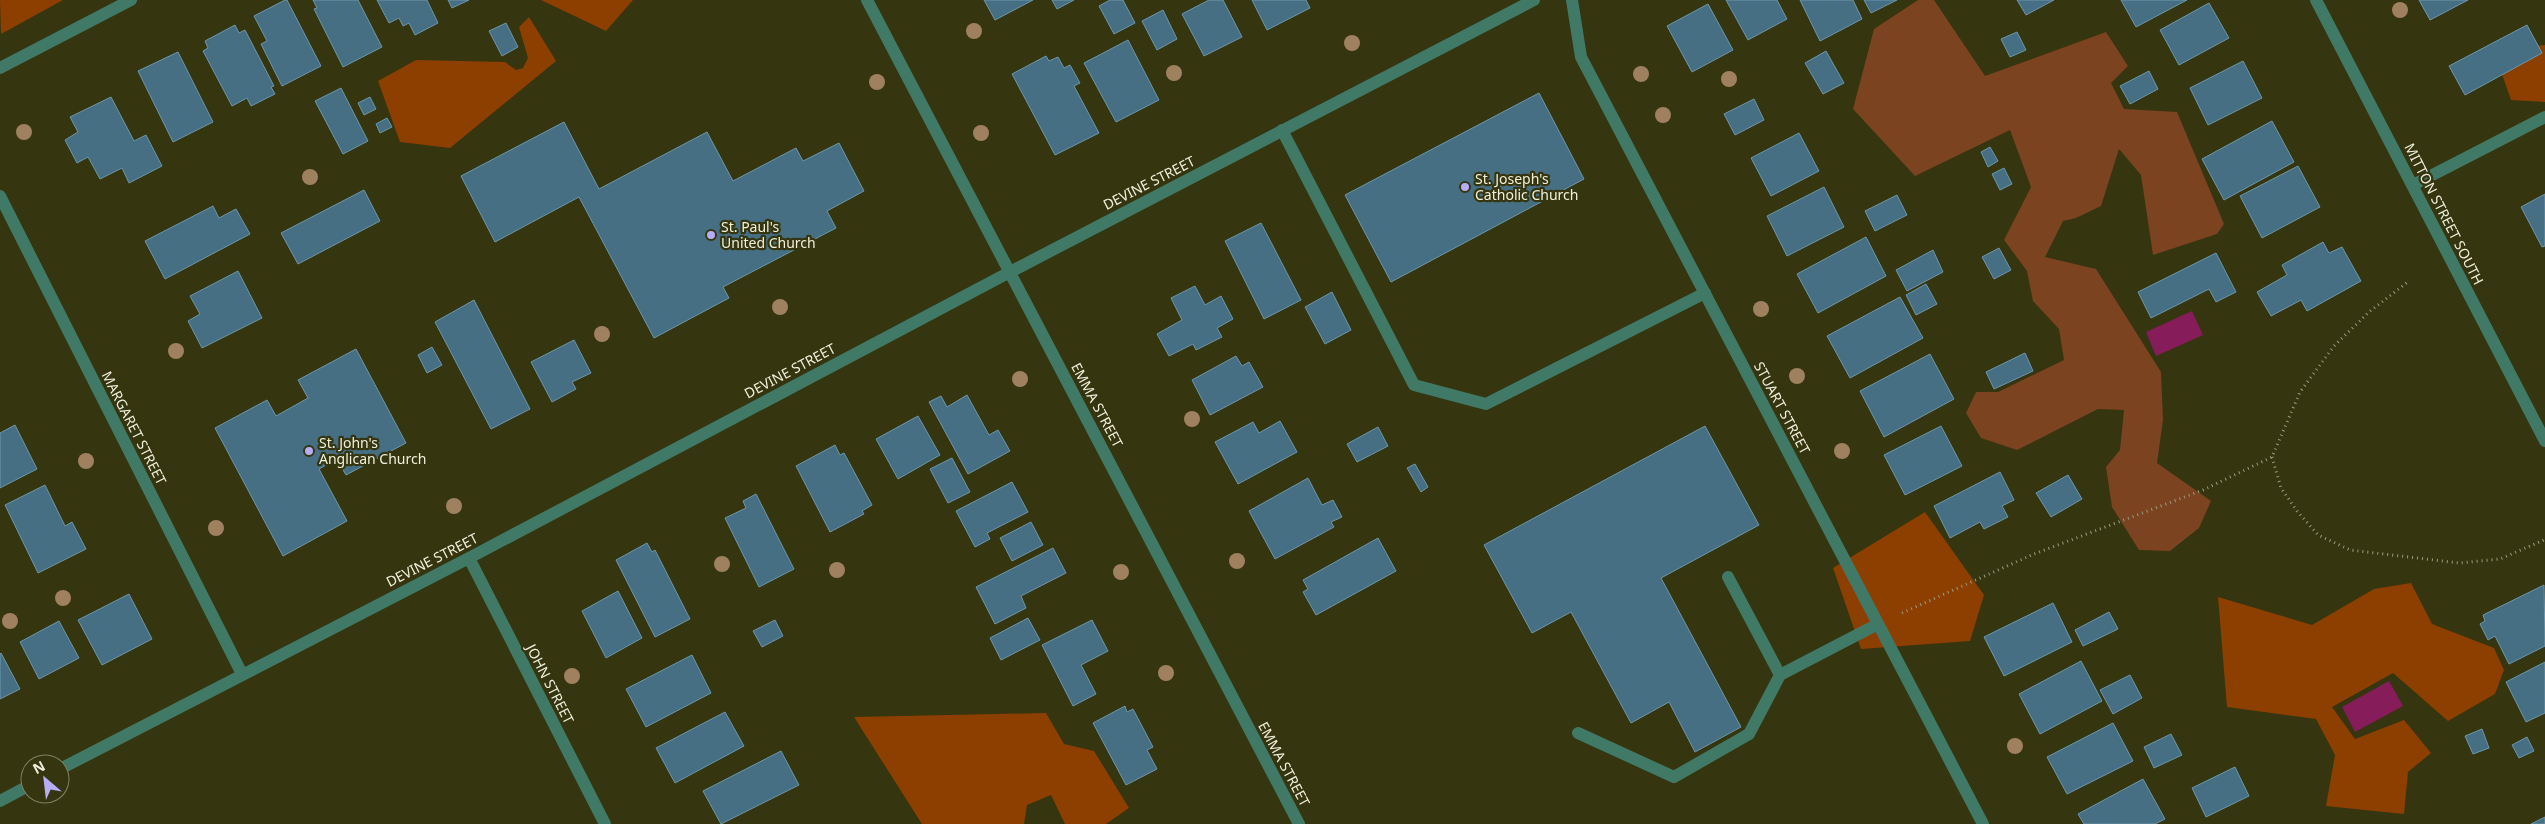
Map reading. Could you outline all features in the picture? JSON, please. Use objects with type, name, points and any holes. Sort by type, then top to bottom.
[{"type":"street","points":[[0,68],[131,0]]},
{"type":"street","name":"EMMA STREET","points":[[867,0],[1299,824]]},
{"type":"street","name":"DEVINE STREET","points":[[70,764],[469,558],[1010,272],[1534,0]]},
{"type":"street","name":"STUART STREET","points":[[1572,0],[1581,57],[1983,824]]},
{"type":"street","name":"MITTON STREET SOUTH","points":[[2316,0],[2545,441]]},
{"type":"street","points":[[2412,186],[2545,117]]},
{"type":"street","points":[[1282,130],[1414,385],[1486,404],[1705,293]]},
{"type":"street","name":"MARGARET STREET","points":[[0,196],[242,674]]},
{"type":"street","name":"JOHN STREET","points":[[469,558],[605,824]]},
{"type":"street","points":[[1728,577],[1780,675]]},
{"type":"street","points":[[1578,733],[1674,777],[1749,734],[1780,675],[1878,624]]},
{"type":"street","points":[[0,800],[20,790]]},
{"type":"path","points":[[2409,281],[2369,312],[2334,346],[2300,392],[2272,457],[2281,488],[2297,511],[2318,535],[2350,550],[2459,563],[2500,559],[2544,540]]},
{"type":"path","points":[[1878,624],[2034,554],[2203,490],[2272,457]]},
{"type":"shaded area","points":[[0,0],[63,0],[1,34]]},
{"type":"shaded area","points":[[541,0],[633,0],[606,31]]},
{"type":"shaded area","points":[[1918,0],[1934,0],[1985,76],[2106,32],[2128,66],[2111,83],[2124,109],[2177,112],[2224,224],[2217,234],[2153,255],[2141,175],[2119,149],[2101,206],[2076,218],[2063,221],[2045,257],[2096,269],[2161,372],[2163,420],[2157,463],[2211,501],[2199,528],[2170,551],[2139,550],[2112,507],[2106,467],[2120,450],[2124,410],[2098,409],[2017,450],[1981,438],[1966,413],[1976,392],[1998,392],[2064,360],[2059,329],[2033,301],[2027,271],[2004,240],[2031,187],[2010,130],[1915,176],[1853,109],[1874,29]]},
{"type":"shaded area","points":[[529,17],[556,61],[450,148],[400,142],[378,81],[416,60],[505,62],[516,70],[523,68],[528,58],[519,27]]},
{"type":"shaded area","points":[[2545,45],[2545,102],[2511,100],[2502,74],[2533,46]]},
{"type":"shaded area","points":[[2192,311],[2203,335],[2156,356],[2146,332]]},
{"type":"shaded area","points":[[1925,512],[1984,595],[1970,641],[1861,649],[1833,568]]},
{"type":"shaded area","points":[[2411,583],[2432,624],[2494,648],[2504,670],[2495,694],[2448,721],[2393,673],[2332,707],[2355,739],[2404,720],[2431,753],[2408,772],[2404,814],[2326,806],[2335,755],[2316,719],[2227,707],[2218,597],[2312,625],[2374,589]]},
{"type":"shaded area","points":[[2389,681],[2403,706],[2355,732],[2342,707]]},
{"type":"shaded area","points":[[1046,713],[1064,744],[1094,751],[1129,808],[1106,824],[1065,824],[1051,795],[1027,805],[1024,824],[922,824],[854,717]]},
{"type":"building","points":[[287,0],[321,66],[282,86],[261,44],[267,41],[254,16]]},
{"type":"building","points":[[313,0],[358,0],[382,47],[343,67],[314,9],[317,8]]},
{"type":"building","points":[[377,0],[427,0],[438,23],[415,35],[409,23],[403,26],[399,18],[389,23]]},
{"type":"building","points":[[448,0],[469,0],[452,8]]},
{"type":"building","points":[[984,0],[1033,0],[995,20]]},
{"type":"building","points":[[1052,0],[1074,0],[1057,9]]},
{"type":"building","points":[[1110,0],[1123,0],[1135,23],[1114,34],[1099,6]]},
{"type":"building","points":[[1209,0],[1223,0],[1242,37],[1204,56],[1182,14]]},
{"type":"building","points":[[1252,0],[1306,0],[1310,8],[1267,30]]},
{"type":"building","points":[[1726,0],[1777,0],[1787,19],[1748,40]]},
{"type":"building","points":[[1800,0],[1853,0],[1862,19],[1820,41]]},
{"type":"building","points":[[1864,0],[1897,0],[1871,13]]},
{"type":"building","points":[[2017,0],[2054,0],[2026,15]]},
{"type":"building","points":[[2121,0],[2187,0],[2136,27]]},
{"type":"building","points":[[2419,0],[2468,0],[2430,20]]},
{"type":"building","points":[[2209,3],[2229,38],[2179,65],[2160,30]]},
{"type":"building","points":[[1708,4],[1733,50],[1692,72],[1667,26]]},
{"type":"building","points":[[1163,10],[1177,39],[1157,50],[1142,21]]},
{"type":"building","points":[[506,23],[518,47],[502,56],[489,31]]},
{"type":"building","points":[[235,25],[239,33],[245,30],[274,86],[271,87],[275,94],[251,106],[247,98],[232,106],[203,51],[208,48],[205,41]]},
{"type":"building","points":[[2527,25],[2542,53],[2465,95],[2449,66]]},
{"type":"building","points":[[2017,32],[2026,50],[2010,57],[2001,39]]},
{"type":"building","points":[[1128,40],[1159,100],[1116,122],[1084,63]]},
{"type":"building","points":[[1826,51],[1844,83],[1823,94],[1805,63]]},
{"type":"building","points":[[178,52],[213,122],[173,142],[138,71]]},
{"type":"building","points":[[1046,56],[1049,61],[1058,57],[1064,68],[1070,65],[1080,83],[1074,86],[1099,133],[1055,155],[1012,74]]},
{"type":"building","points":[[2243,61],[2262,98],[2208,125],[2190,88]]},
{"type":"building","points":[[2149,71],[2158,89],[2130,104],[2120,86]]},
{"type":"building","points":[[341,88],[368,141],[343,154],[315,101]]},
{"type":"building","name":"St. Joseph's Catholic Church","points":[[1539,93],[1584,179],[1391,282],[1345,195]]},
{"type":"building","points":[[111,97],[134,141],[146,135],[162,166],[129,183],[122,168],[100,179],[88,157],[77,163],[65,140],[78,132],[70,117]]},
{"type":"building","points":[[370,97],[376,109],[364,115],[358,103]]},
{"type":"building","points":[[1754,99],[1764,120],[1735,135],[1724,114]]},
{"type":"building","points":[[387,118],[392,127],[380,133],[376,124]]},
{"type":"building","points":[[2272,121],[2294,162],[2224,200],[2202,159]]},
{"type":"building","name":"St. Paul's United Church","points":[[564,122],[599,189],[707,132],[733,181],[796,148],[803,161],[839,143],[864,191],[827,211],[836,228],[723,287],[729,298],[654,338],[579,197],[495,242],[461,176]]},
{"type":"building","points":[[1799,133],[1819,171],[1771,196],[1751,158]]},
{"type":"building","points":[[1990,147],[1998,161],[1988,167],[1981,152]]},
{"type":"building","points":[[2298,166],[2320,207],[2262,238],[2240,196]]},
{"type":"building","points":[[2004,168],[2012,184],[2000,190],[1992,174]]},
{"type":"building","points":[[1824,187],[1844,227],[1787,256],[1767,216]]},
{"type":"building","points":[[364,190],[380,221],[298,264],[281,233]]},
{"type":"building","points":[[2545,194],[2545,246],[2542,247],[2521,207]]},
{"type":"building","points":[[1897,195],[1907,215],[1875,231],[1865,211]]},
{"type":"building","points":[[213,206],[219,218],[236,209],[250,234],[165,279],[145,241]]},
{"type":"building","points":[[1261,223],[1301,300],[1264,319],[1225,241]]},
{"type":"building","points":[[1866,237],[1886,276],[1818,313],[1797,274]]},
{"type":"building","points":[[2323,242],[2329,253],[2342,247],[2361,281],[2307,311],[2301,300],[2271,316],[2257,292],[2287,275],[2282,265]]},
{"type":"building","points":[[1999,248],[2011,270],[1994,279],[1982,257]]},
{"type":"building","points":[[1933,250],[1943,272],[1907,291],[1896,270]]},
{"type":"building","points":[[2216,253],[2236,292],[2216,302],[2209,289],[2151,318],[2138,292]]},
{"type":"building","points":[[238,271],[262,318],[202,348],[188,321],[200,314],[190,296]]},
{"type":"building","points":[[1926,284],[1937,304],[1916,315],[1906,295]]},
{"type":"building","points":[[1195,286],[1205,305],[1221,296],[1233,319],[1217,328],[1222,337],[1196,350],[1193,344],[1169,356],[1157,334],[1182,320],[1171,298]]},
{"type":"building","points":[[1332,292],[1351,330],[1325,344],[1305,307]]},
{"type":"building","points":[[1900,297],[1923,338],[1850,378],[1827,336]]},
{"type":"building","points":[[474,300],[530,409],[491,429],[435,322]]},
{"type":"building","points":[[574,340],[591,373],[572,382],[576,389],[552,402],[531,362]]},
{"type":"building","points":[[432,347],[442,365],[427,373],[418,355]]},
{"type":"building","name":"St. John's Anglican Church","points":[[356,349],[406,443],[346,475],[337,459],[319,469],[347,521],[283,556],[215,428],[267,400],[276,416],[308,398],[298,380]]},
{"type":"building","points":[[2025,353],[2033,371],[1994,389],[1986,372]]},
{"type":"building","points":[[1930,354],[1954,399],[1884,437],[1860,391]]},
{"type":"building","points":[[1236,356],[1242,366],[1249,362],[1263,387],[1210,415],[1192,380]]},
{"type":"building","points":[[967,395],[989,435],[998,430],[1010,451],[968,474],[929,402],[941,396],[947,407]]},
{"type":"building","points":[[918,416],[940,455],[898,479],[876,439]]},
{"type":"building","points":[[1280,421],[1297,452],[1238,484],[1215,442],[1253,422],[1259,433]]},
{"type":"building","points":[[15,425],[37,469],[0,488],[0,433]]},
{"type":"building","points":[[1705,426],[1759,525],[1661,578],[1741,727],[1695,752],[1669,702],[1631,723],[1571,612],[1532,633],[1484,545]]},
{"type":"building","points":[[1941,426],[1962,466],[1905,495],[1884,455]]},
{"type":"building","points":[[1378,427],[1388,446],[1357,462],[1347,444]]},
{"type":"building","points":[[835,445],[840,455],[844,453],[872,505],[862,511],[864,514],[830,532],[796,466]]},
{"type":"building","points":[[952,458],[970,492],[948,503],[930,469]]},
{"type":"building","points":[[1415,464],[1428,487],[1421,492],[1407,468]]},
{"type":"building","points":[[2000,472],[2014,500],[2002,506],[2008,517],[1984,529],[1980,522],[1950,538],[1934,506]]},
{"type":"building","points":[[2068,475],[2082,499],[2051,517],[2036,493]]},
{"type":"building","points":[[1308,478],[1322,505],[1333,500],[1342,517],[1331,522],[1334,527],[1275,559],[1249,511]]},
{"type":"building","points":[[1012,482],[1028,512],[987,533],[990,539],[975,547],[956,511]]},
{"type":"building","points":[[45,485],[65,526],[72,522],[86,549],[38,573],[5,505]]},
{"type":"building","points":[[756,494],[794,569],[759,587],[725,518],[746,508],[743,501]]},
{"type":"building","points":[[1031,522],[1043,545],[1012,561],[1000,538]]},
{"type":"building","points":[[1378,538],[1396,571],[1316,615],[1303,592],[1308,589],[1303,580]]},
{"type":"building","points":[[647,543],[652,552],[655,550],[690,619],[655,637],[616,560]]},
{"type":"building","points":[[1053,548],[1066,573],[1021,596],[1026,608],[995,624],[976,587]]},
{"type":"building","points":[[2544,585],[2545,646],[2509,664],[2495,636],[2488,640],[2480,624],[2485,621],[2483,615]]},
{"type":"building","points":[[618,591],[642,638],[606,658],[582,611]]},
{"type":"building","points":[[129,594],[152,639],[102,665],[78,620]]},
{"type":"building","points":[[2053,603],[2072,642],[2004,676],[1984,637]]},
{"type":"building","points":[[2109,612],[2118,629],[2083,646],[2075,630]]},
{"type":"building","points":[[1028,618],[1040,640],[1001,660],[990,638]]},
{"type":"building","points":[[775,620],[783,636],[762,647],[753,631]]},
{"type":"building","points":[[1092,620],[1108,651],[1081,665],[1096,694],[1073,706],[1042,645]]},
{"type":"building","points":[[59,621],[79,658],[39,679],[20,642]]},
{"type":"building","points":[[0,654],[20,689],[0,699]]},
{"type":"building","points":[[692,655],[711,693],[646,727],[626,689]]},
{"type":"building","points":[[2081,661],[2102,701],[2040,734],[2019,694]]},
{"type":"building","points":[[2545,662],[2545,713],[2526,722],[2506,682]]},
{"type":"building","points":[[2130,675],[2142,698],[2113,714],[2100,690]]},
{"type":"building","points":[[1125,706],[1127,712],[1133,709],[1153,747],[1147,750],[1157,769],[1126,785],[1093,723]]},
{"type":"building","points":[[725,712],[744,746],[675,783],[656,748]]},
{"type":"building","points":[[2113,723],[2133,761],[2067,794],[2047,757]]},
{"type":"building","points":[[2482,729],[2489,748],[2473,754],[2465,736]]},
{"type":"building","points":[[2171,734],[2182,755],[2154,768],[2144,747]]},
{"type":"building","points":[[2527,737],[2534,751],[2519,758],[2512,745]]},
{"type":"building","points":[[781,751],[799,785],[721,824],[703,791]]},
{"type":"building","points":[[2235,767],[2249,796],[2206,817],[2192,788]]},
{"type":"building","points":[[2143,779],[2165,819],[2155,824],[2084,824],[2078,814]]},
{"type":"building","points":[[2545,817],[2545,824],[2531,824]]},
{"type":"place","name":"St. Joseph's Catholic Church","points":[[1465,187]]},
{"type":"place","name":"St. Paul's United Church","points":[[711,235]]},
{"type":"place","name":"St. John's Anglican Church","points":[[309,451]]}]
